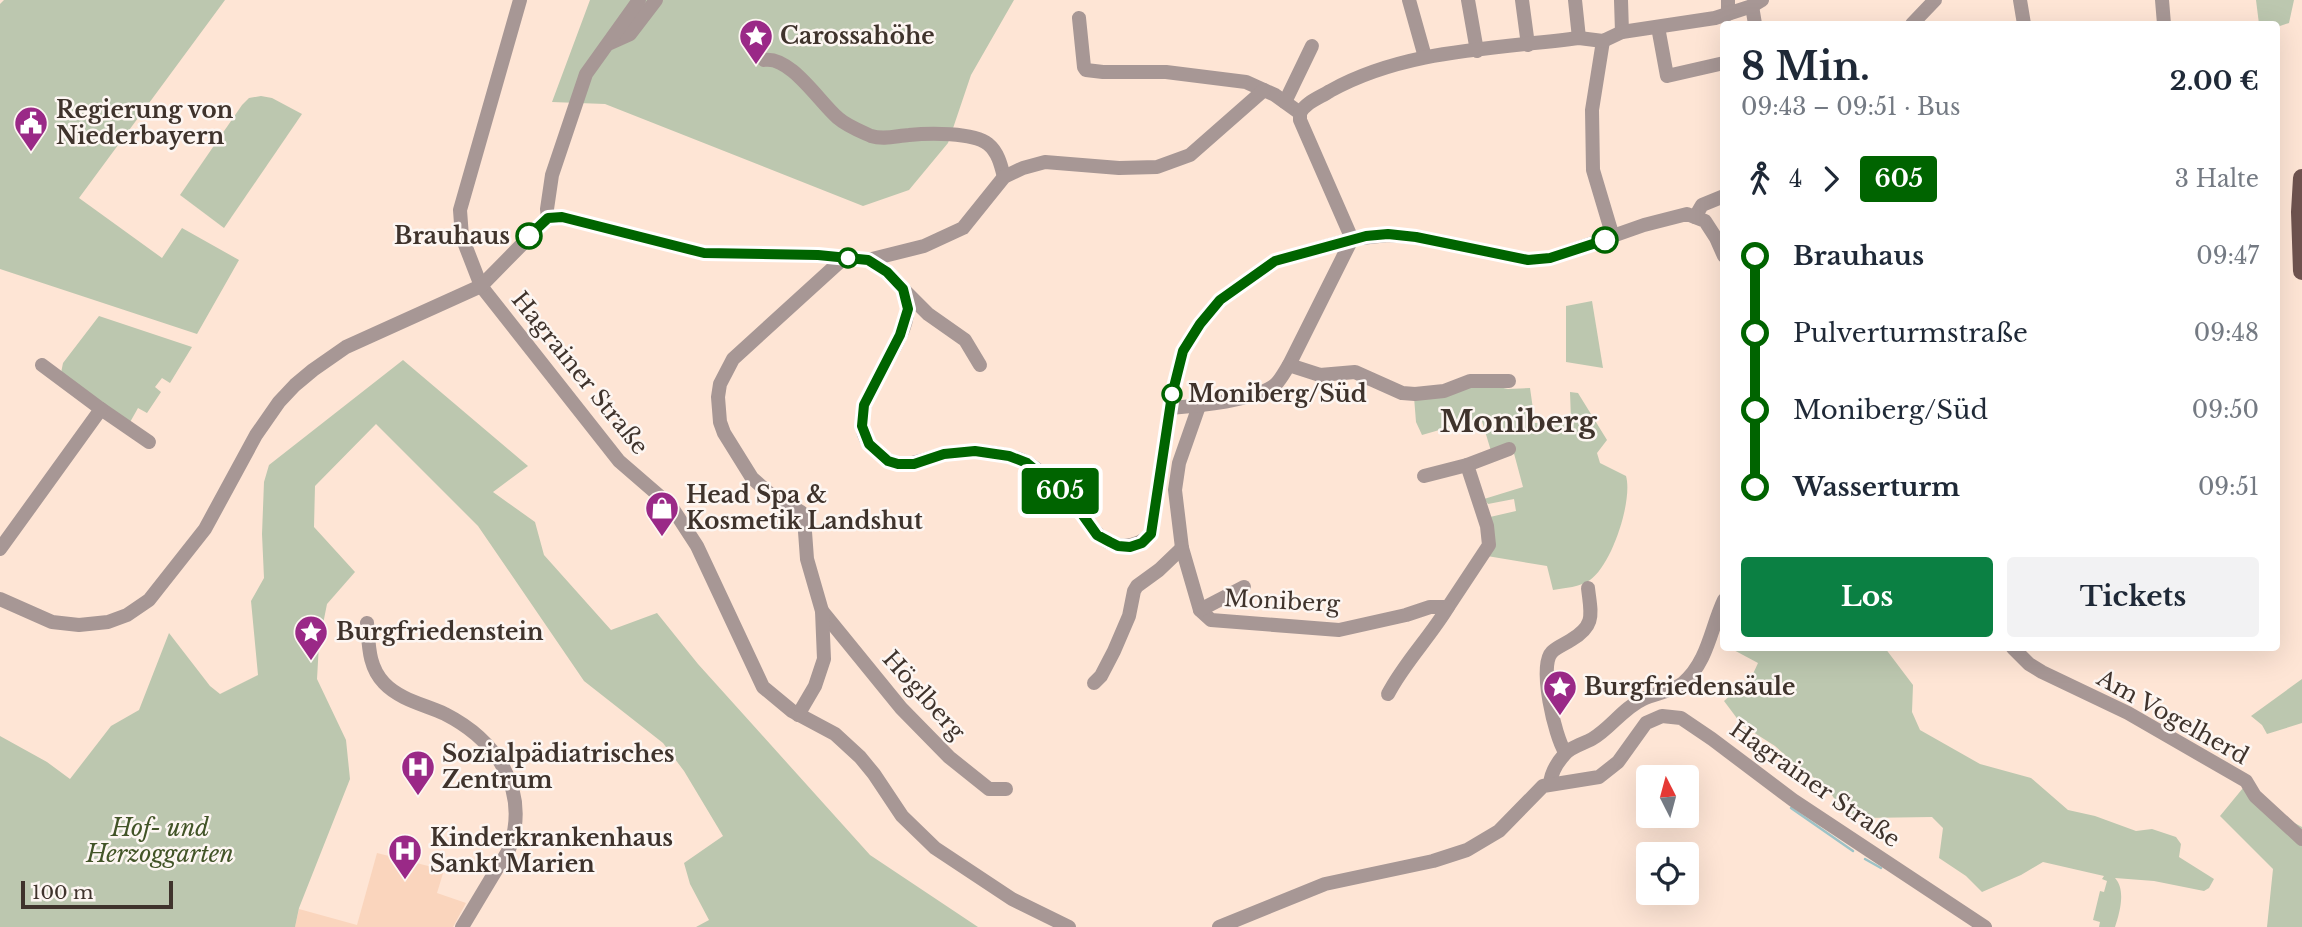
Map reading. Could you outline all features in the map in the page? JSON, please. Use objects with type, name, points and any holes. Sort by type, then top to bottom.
[{"type":"main road","points":[[2302,177],[2302,271]]},
{"type":"street","name":"Hagrainer Straße","points":[[520,0],[460,209],[462,237],[481,286],[618,461],[671,506],[697,546],[763,687],[780,703],[835,734],[860,757],[902,816],[935,848],[1012,899],[1069,927]]},
{"type":"street","points":[[548,218],[552,175],[586,74],[639,0]]},
{"type":"street","points":[[608,43],[630,34],[656,0]]},
{"type":"street","points":[[1409,0],[1424,57]]},
{"type":"street","points":[[1468,0],[1477,51]]},
{"type":"street","points":[[1522,0],[1528,45]]},
{"type":"street","points":[[1575,0],[1579,38]]},
{"type":"street","points":[[1620,0],[1622,32]]},
{"type":"street","points":[[1915,21],[1935,0]]},
{"type":"street","points":[[2020,0],[2024,21]]},
{"type":"street","points":[[2162,0],[2164,21]]},
{"type":"street","points":[[1352,239],[1300,120],[1300,113],[1305,105],[1351,79],[1424,57],[1579,38],[1603,41],[1622,32],[1658,27],[1728,7],[1757,3],[1755,21]]},
{"type":"street","points":[[1079,18],[1084,67],[1090,71],[1155,72],[1246,82],[1300,113]]},
{"type":"street","points":[[1658,27],[1667,76],[1720,64]]},
{"type":"street","points":[[1603,41],[1592,110],[1593,170],[1613,237]]},
{"type":"street","points":[[1285,102],[1312,46]]},
{"type":"street","points":[[764,60],[773,60],[806,82],[836,117],[870,135],[887,138],[961,135],[987,142],[997,154],[1004,177]]},
{"type":"street","points":[[0,599],[52,622],[79,625],[108,622],[127,615],[149,600],[205,528],[256,435],[279,402],[295,385],[346,347],[481,286],[548,218],[562,217],[704,253],[868,260],[924,246],[964,228],[1004,177],[1023,168],[1045,162],[1119,168],[1157,167],[1190,155],[1264,90]]},
{"type":"street","points":[[1695,217],[1702,205],[1720,198]]},
{"type":"street","points":[[903,289],[908,309],[900,335],[864,405],[862,426],[869,444],[888,461],[898,464],[914,464],[944,454],[975,451],[1009,456],[1027,463],[1061,492],[1097,535],[1118,546],[1130,547],[1142,543],[1151,534],[1170,408],[1183,351],[1220,300],[1275,261],[1352,239],[1388,234],[1416,237],[1528,260],[1550,258],[1687,214],[1705,221],[1720,249]]},
{"type":"street","points":[[1170,408],[1199,406],[1252,396],[1276,384],[1289,365],[1352,239]]},
{"type":"street","name":"Höglberg","points":[[799,715],[822,671],[824,659],[822,611],[807,559],[801,512],[770,494],[752,478],[724,433],[720,422],[718,397],[720,384],[733,359],[845,257]]},
{"type":"street","points":[[868,260],[887,272],[928,314],[965,340],[980,365]]},
{"type":"street","points":[[42,365],[149,442]]},
{"type":"street","points":[[1289,365],[1321,375],[1355,372],[1402,393],[1415,394],[1444,391],[1470,381],[1508,381]]},
{"type":"street","name":"Moniberg","points":[[1199,406],[1179,463],[1175,491],[1182,548],[1200,610],[1211,620],[1339,630],[1430,607],[1448,607]]},
{"type":"street","points":[[0,549],[101,409]]},
{"type":"street","points":[[1424,476],[1467,465],[1509,449]]},
{"type":"street","points":[[1388,694],[1489,545],[1487,526],[1467,465]]},
{"type":"street","points":[[1094,683],[1101,676],[1114,651],[1129,616],[1134,591],[1182,548]]},
{"type":"street","name":"Moniberg","points":[[1200,610],[1244,587]]},
{"type":"street","points":[[1566,752],[1556,733],[1547,661],[1552,652],[1581,634],[1590,623],[1588,588]]},
{"type":"street","name":"Höglberg","points":[[822,611],[901,708],[949,757],[989,789],[1006,789]]},
{"type":"street","points":[[1219,927],[1325,884],[1433,861],[1467,850],[1499,831],[1537,791],[1550,784],[1551,773],[1566,752],[1594,738],[1644,698],[1657,696],[1683,682],[1699,663],[1720,611]]},
{"type":"street","points":[[367,623],[370,657],[383,683],[407,698],[468,727],[490,748],[507,773],[515,792],[515,825],[510,847],[462,927]]},
{"type":"street","name":"Am Vogelherd","points":[[2016,651],[2029,664],[2042,671],[2135,712],[2246,781],[2255,796],[2302,839]]},
{"type":"street","name":"Hagrainer Straße","points":[[1550,784],[1599,777],[1618,762],[1646,723],[1662,716],[1681,718],[1793,800],[1985,927]]},
{"type":"shaded area","name":"Kinderkrankenhaus Sankt Marien","points":[[377,853],[444,870],[437,893],[466,903],[453,927],[295,927],[299,909],[357,925]]},
{"type":"green space","points":[[4,0],[225,0],[79,198],[162,258],[182,228],[239,260],[197,334],[0,269],[0,4]]},
{"type":"green space","points":[[590,0],[1014,0],[971,75],[948,143],[909,190],[863,206],[605,104],[552,102]]},
{"type":"green space","points":[[2256,0],[2294,0],[2289,23],[2280,26],[2280,21],[2259,21]]},
{"type":"green space","points":[[249,98],[272,98],[302,114],[224,228],[180,195],[242,105]]},
{"type":"green space","points":[[1592,301],[1603,368],[1566,362],[1566,306]]},
{"type":"green space","points":[[99,316],[192,347],[170,383],[162,378],[155,387],[161,392],[147,413],[138,408],[129,424],[61,373],[63,363]]},
{"type":"green space","name":"Hof- und Herzoggarten","points":[[403,360],[528,466],[493,492],[535,522],[544,555],[611,630],[657,613],[698,664],[870,855],[978,927],[696,927],[709,920],[690,884],[684,863],[723,836],[684,771],[663,743],[584,681],[478,526],[376,424],[315,486],[314,527],[355,572],[327,604],[319,644],[317,679],[346,740],[350,779],[299,908],[295,927],[0,927],[0,736],[47,762],[70,779],[111,726],[139,710],[169,633],[210,686],[220,694],[258,675],[251,601],[264,578],[264,482],[269,465]]},
{"type":"green space","points":[[1484,384],[1508,389],[1530,388],[1535,423],[1571,420],[1570,392],[1578,393],[1607,440],[1597,453],[1600,463],[1626,476],[1626,500],[1613,547],[1606,561],[1590,580],[1553,590],[1547,566],[1487,556],[1490,517],[1516,511],[1514,499],[1488,504],[1484,499],[1523,487],[1512,446],[1491,451],[1481,418],[1422,435],[1416,422],[1414,397]]},
{"type":"green space","points":[[1736,651],[1887,651],[1913,685],[1912,712],[1920,730],[1980,764],[2031,778],[2068,810],[2095,816],[2136,831],[2152,829],[2176,837],[2181,844],[2179,857],[2214,879],[2204,891],[2154,881],[2115,878],[2121,895],[2115,927],[2099,927],[2100,922],[2093,920],[2100,891],[2104,892],[2107,881],[2102,879],[2104,876],[2043,862],[1982,892],[1966,876],[1939,858],[1943,828],[1932,817],[1863,818],[1841,809],[1828,789],[1775,746],[1742,725],[1724,701],[1752,676],[1758,663]]},
{"type":"green space","points":[[2302,679],[2302,723],[2267,734],[2262,725],[2251,716]]},
{"type":"green space","points":[[2243,788],[2263,806],[2302,827],[2302,927],[2267,927],[2273,869],[2220,816]]},
{"type":"waterway","points":[[1791,808],[1853,851]]},
{"type":"waterway","points":[[1865,859],[1881,868]]},
{"type":"bus line","name":"605","points":[[529,236],[548,218],[562,217],[704,253],[818,255],[868,260],[887,272],[903,289],[908,309],[888,362],[864,405],[862,426],[869,444],[888,461],[898,464],[914,464],[944,454],[975,451],[1009,456],[1027,463],[1061,492],[1097,535],[1118,546],[1130,547],[1142,543],[1151,534],[1172,395],[1183,351],[1220,300],[1245,280],[1275,261],[1366,236],[1388,234],[1416,237],[1459,248],[1528,260],[1550,258],[1605,240]]},
{"type":"place","name":"Carossahöhe","points":[[756,66]]},
{"type":"place","name":"Regierung von Niederbayern","points":[[31,153]]},
{"type":"place","name":"Brauhaus","points":[[529,236]]},
{"type":"place","name":"Moniberg/Süd","points":[[1172,394]]},
{"type":"place","name":"Head Spa & Kosmetik Landshut","points":[[662,538]]},
{"type":"place","name":"Burgfriedenstein","points":[[311,662]]},
{"type":"place","name":"Burgfriedensäule","points":[[1560,717]]},
{"type":"place","name":"Sozialpädiatrisches Zentrum","points":[[418,797]]},
{"type":"place","name":"Kinderkrankenhaus Sankt Marien","points":[[405,881]]},
{"type":"district","name":"Moniberg","points":[[1518,422]]}]
